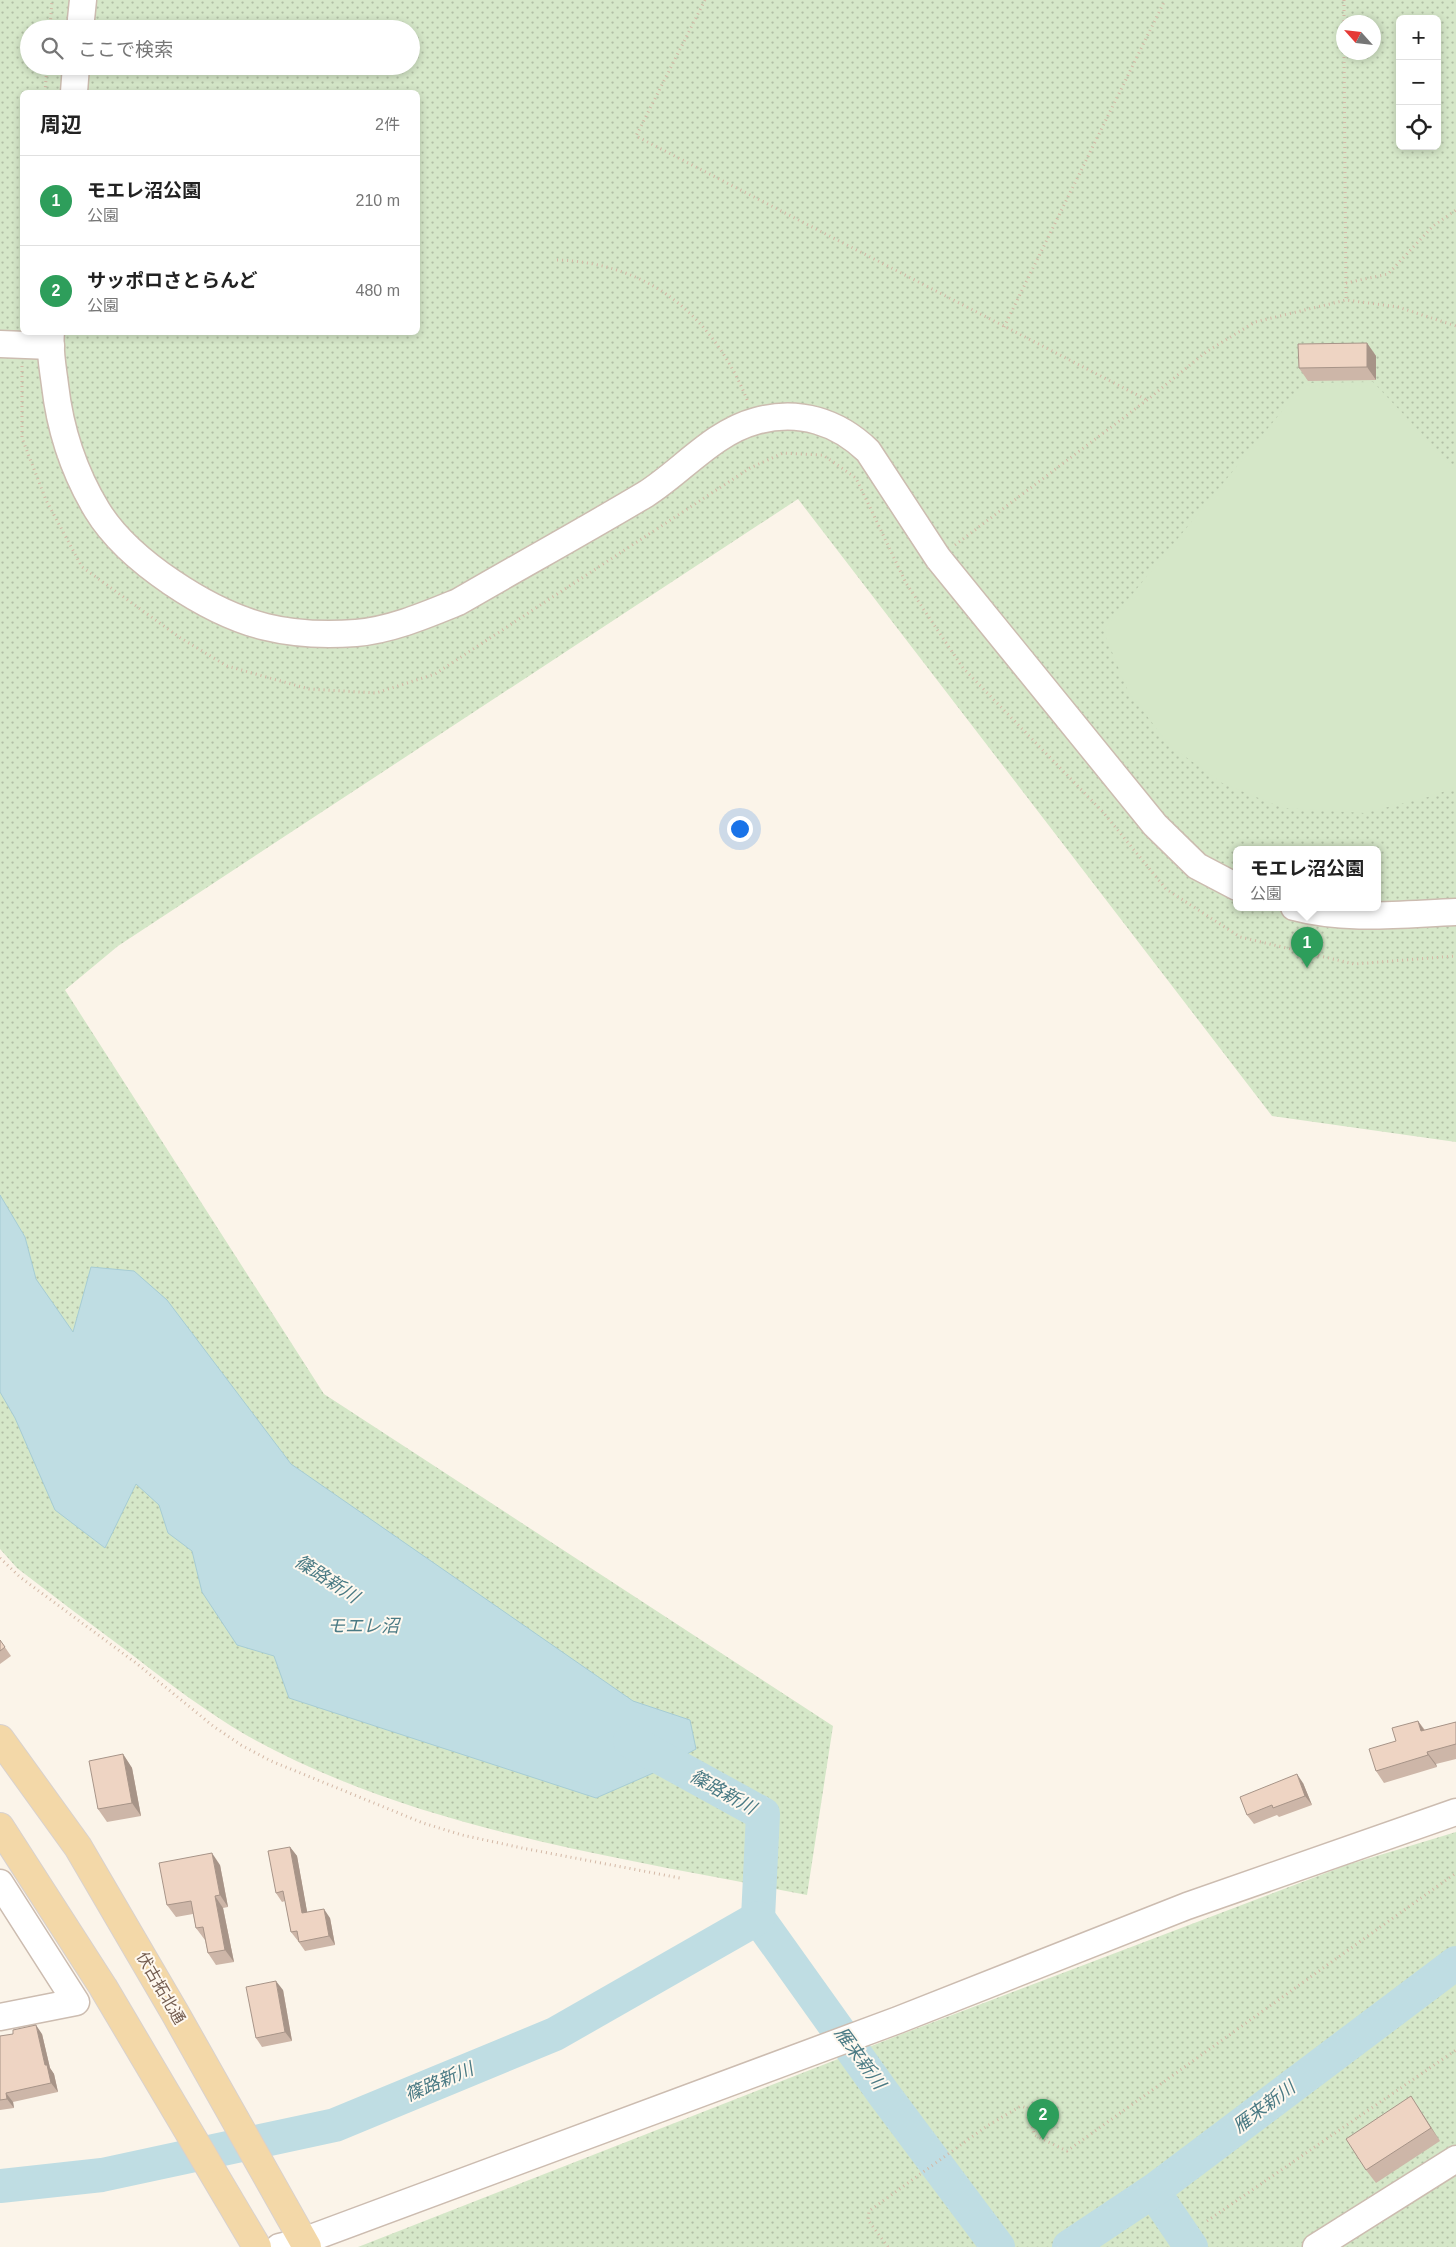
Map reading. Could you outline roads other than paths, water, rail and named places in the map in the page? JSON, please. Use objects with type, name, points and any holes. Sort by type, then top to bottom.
[{"type":"main road","name":"伏古拓北通","points":[[0,1739],[78,1847],[284,2206],[297,2245]]},
{"type":"main road","points":[[0,1827],[103,1987],[257,2247]]},
{"type":"street","points":[[81,20],[83,0]]},
{"type":"street","points":[[74,90],[75,75]]},
{"type":"street","points":[[0,344],[51,339],[58,412],[75,466],[97,511],[114,532],[155,572],[179,588],[235,615],[265,627],[296,631],[328,634],[358,633],[411,620],[458,602],[648,492],[732,431],[756,421],[784,417],[806,419],[832,425],[853,437],[868,451],[938,558],[1155,826],[1197,866],[1233,885]]},
{"type":"street","points":[[1310,911],[1370,915],[1456,912]]},
{"type":"street","points":[[297,2245],[898,2020],[1187,1906],[1456,1812]]},
{"type":"street","points":[[0,2017],[76,2002],[2,1889]]},
{"type":"street","points":[[1316,2247],[1456,2159]]},
{"type":"water","name":"モエレ沼","points":[[0,1195],[25,1237],[36,1279],[73,1332],[91,1267],[134,1271],[167,1300],[291,1464],[633,1701],[690,1720],[696,1749],[651,1774],[596,1798],[289,1698],[274,1656],[237,1645],[202,1592],[192,1551],[168,1533],[159,1505],[136,1484],[105,1548],[55,1510],[15,1418],[0,1392]]},
{"type":"waterway","name":"篠路新川","points":[[630,1741],[763,1814],[758,1918]]},
{"type":"waterway","name":"雁来新川","points":[[758,1918],[883,2093],[998,2247]]},
{"type":"waterway","name":"篠路新川","points":[[0,2186],[102,2175],[335,2125],[555,2034],[758,1918]]},
{"type":"waterway","name":"雁来新川","points":[[1069,2247],[1153,2191],[1456,1963]]},
{"type":"waterway","points":[[1153,2191],[1191,2247]]},
{"type":"waterway","points":[[984,2247],[993,2241]]},
{"type":"place","name":"モエレ沼公園","points":[[1307,968]]},
{"type":"place","name":"サッポロさとらんど","points":[[1043,2140]]}]
